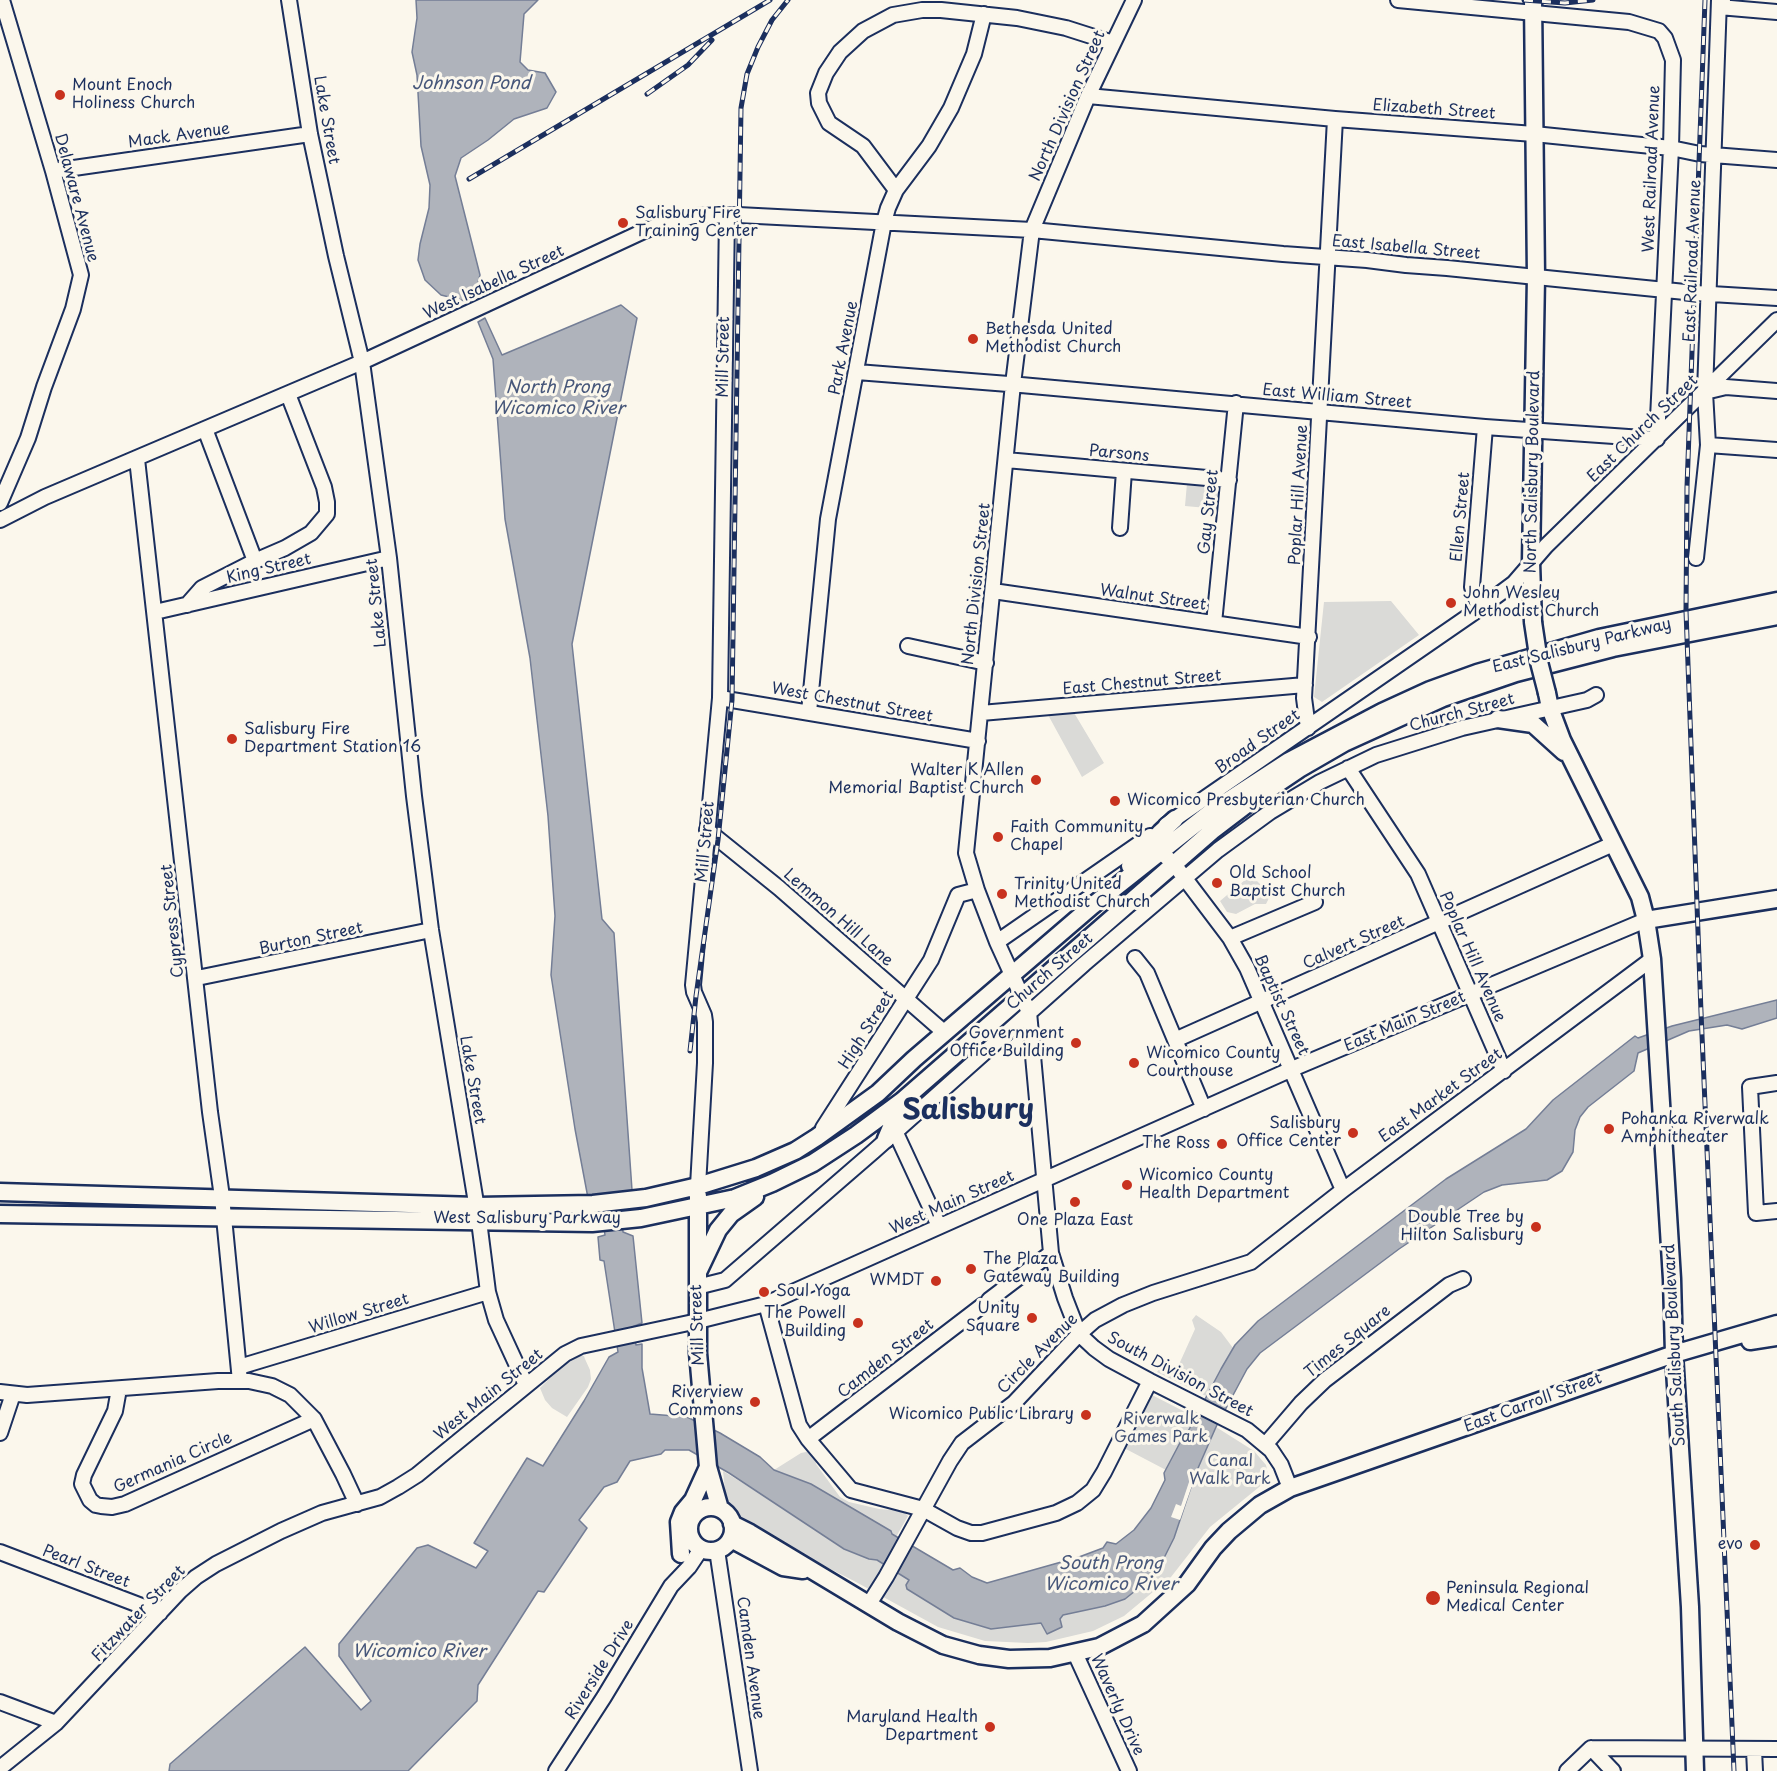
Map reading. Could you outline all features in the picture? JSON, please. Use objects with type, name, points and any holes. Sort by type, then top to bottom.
[{"type":"main road","name":"North Salisbury Boulevard","points":[[1533,6],[1536,277],[1533,622],[1548,700],[1570,758],[1640,897],[1646,920]]},
{"type":"main road","name":"East Salisbury Parkway","points":[[1012,976],[1092,906],[1212,811],[1289,761],[1382,712],[1430,690],[1477,673],[1562,648],[1777,602]]},
{"type":"main road","name":"East Salisbury Parkway","points":[[1021,996],[1179,871],[1212,831],[1299,769],[1344,743],[1443,698],[1516,673],[1604,650],[1777,616]]},
{"type":"main road","points":[[1498,719],[1533,724],[1570,758]]},
{"type":"main road","points":[[1092,906],[1175,819]]},
{"type":"main road","name":"East Main Street","points":[[1646,920],[1777,899]]},
{"type":"main road","name":"South Salisbury Boulevard","points":[[1646,920],[1652,959],[1672,1279],[1674,1354],[1690,1607],[1695,1771]]},
{"type":"main road","name":"West Salisbury Parkway","points":[[0,1214],[224,1218],[478,1213],[646,1198],[698,1186],[756,1168],[795,1151],[817,1137],[878,1093],[1012,976]]},
{"type":"main road","name":"West Salisbury Parkway","points":[[0,1192],[222,1197],[478,1213],[592,1223],[641,1218],[735,1198],[813,1163],[902,1101],[1021,996]]},
{"type":"main road","points":[[891,1135],[902,1101]]},
{"type":"main road","points":[[697,1282],[718,1230],[731,1214],[772,1183]]},
{"type":"main road","name":"Mill Street","points":[[698,1186],[698,1353],[708,1465],[720,1509]]},
{"type":"main road","name":"East Carroll Street","points":[[731,1531],[783,1567],[811,1571],[915,1632],[960,1651],[1009,1659],[1050,1658],[1099,1647],[1143,1624],[1187,1584],[1213,1548],[1229,1531],[1260,1505],[1290,1488],[1674,1354],[1777,1324]]},
{"type":"main road","points":[[1728,1337],[1749,1341],[1777,1337]]},
{"type":"main road","points":[[681,1554],[679,1522],[683,1512],[693,1500],[708,1465]]},
{"type":"main road","name":"Mill Street","points":[[693,1516],[705,1493],[708,1465]]},
{"type":"main road","points":[[705,1508],[720,1509],[725,1513],[731,1531],[727,1544],[709,1550],[691,1541],[690,1522],[693,1516],[705,1508]]},
{"type":"street","name":"Delaware Avenue","points":[[0,503],[28,438],[73,309],[81,275],[53,171],[2,0]]},
{"type":"street","name":"Lake Street","points":[[289,0],[310,134],[362,362],[389,558],[414,796],[431,930],[478,1213],[488,1292],[496,1320],[526,1385]]},
{"type":"street","name":"North Division Street","points":[[1044,1181],[1029,1012],[997,942],[966,853],[1013,384],[1032,230],[1088,96],[1134,0]]},
{"type":"street","name":"West Railroad Avenue","points":[[1398,0],[1533,6],[1629,22],[1659,32],[1665,38],[1673,60],[1657,439]]},
{"type":"street","points":[[1720,2],[1777,12]]},
{"type":"street","name":"East Railroad Avenue","points":[[1696,558],[1708,445],[1705,392],[1720,2]]},
{"type":"street","points":[[896,190],[863,146],[829,123],[819,103],[821,83],[840,52],[863,31],[885,19],[922,10],[984,14],[1066,28],[1113,43]]},
{"type":"street","name":"Park Avenue","points":[[809,712],[828,519],[884,222],[896,190],[929,146],[951,108],[971,62],[984,14]]},
{"type":"street","name":"Elizabeth Street","points":[[1088,96],[1534,134],[1671,148],[1713,155],[1777,160]]},
{"type":"street","name":"Poplar Hill Avenue","points":[[1308,728],[1305,711],[1305,685],[1335,118]]},
{"type":"street","name":"Mack Avenue","points":[[53,171],[310,134]]},
{"type":"street","name":"West Isabella Street","points":[[0,520],[45,497],[362,362],[662,224],[694,216],[727,215],[1032,230]]},
{"type":"street","name":"Mill Street","points":[[698,1186],[705,1022],[693,985],[720,698],[727,215]]},
{"type":"street","name":"East Isabella Street","points":[[1032,230],[1665,290],[1777,298]]},
{"type":"street","name":"East Church Street","points":[[1532,562],[1777,320]]},
{"type":"street","name":"East William Street","points":[[857,372],[1236,403],[1485,427],[1657,439]]},
{"type":"street","points":[[1705,392],[1726,387],[1777,391]]},
{"type":"street","points":[[187,604],[202,588],[311,533],[327,514],[328,506],[324,487],[288,394]]},
{"type":"street","name":"Gay Street","points":[[1214,623],[1236,403]]},
{"type":"street","name":"Ellen Street","points":[[1479,609],[1472,587],[1485,427]]},
{"type":"street","points":[[205,429],[255,561]]},
{"type":"street","points":[[1708,445],[1777,450]]},
{"type":"street","name":"Cypress Street","points":[[137,459],[210,1112],[222,1197],[239,1374]]},
{"type":"street","name":"Parsons","points":[[1006,460],[1229,480]]},
{"type":"street","points":[[1120,528],[1124,471]]},
{"type":"street","name":"King Street","points":[[155,612],[389,558]]},
{"type":"street","name":"Broad Street","points":[[997,942],[1479,609],[1514,583],[1532,562]]},
{"type":"street","name":"Walnut Street","points":[[993,591],[1309,637]]},
{"type":"street","points":[[908,646],[986,663]]},
{"type":"street","name":"East Chestnut Street","points":[[981,713],[1305,685]]},
{"type":"street","name":"Church Street","points":[[697,1282],[725,1280],[1029,1012],[1179,871],[1218,850],[1270,812],[1348,768],[1396,748],[1498,719],[1548,700],[1587,700],[1596,695]]},
{"type":"street","name":"West Chestnut Street","points":[[720,698],[978,741]]},
{"type":"street","name":"Poplar Hill Avenue","points":[[1348,768],[1410,861],[1504,1071]]},
{"type":"street","name":"Lemmon Hill Lane","points":[[707,830],[779,888],[945,1033]]},
{"type":"street","name":"Calvert Street","points":[[1176,1040],[1613,844]]},
{"type":"street","name":"Baptist Street","points":[[1161,852],[1179,871],[1230,938],[1247,968],[1343,1190]]},
{"type":"street","name":"High Street","points":[[817,1137],[836,1112],[931,960],[958,896],[977,890]]},
{"type":"street","points":[[1230,938],[1315,902]]},
{"type":"street","name":"East Main Street","points":[[1044,1181],[1292,1069],[1646,920]]},
{"type":"street","name":"Burton Street","points":[[196,978],[431,930]]},
{"type":"street","points":[[1136,958],[1147,973],[1204,1109]]},
{"type":"street","name":"East Market Street","points":[[1251,1262],[1343,1190],[1652,959]]},
{"type":"street","points":[[1777,1083],[1750,1087],[1756,1213],[1777,1211]]},
{"type":"street","points":[[891,1135],[939,1226]]},
{"type":"street","name":"West Main Street","points":[[357,1504],[380,1497],[417,1475],[565,1354],[581,1346],[766,1304],[1044,1181]]},
{"type":"street","name":"South Division Street","points":[[1044,1181],[1051,1252],[1079,1334],[1109,1359],[1248,1430],[1265,1445],[1281,1465],[1290,1488]]},
{"type":"street","name":"Camden Street","points":[[808,1439],[1051,1252]]},
{"type":"street","name":"Circle Avenue","points":[[869,1604],[962,1443],[1014,1403],[1079,1334],[1095,1320],[1123,1305],[1153,1293],[1251,1262]]},
{"type":"street","name":"Times Square","points":[[1265,1445],[1300,1403],[1325,1380],[1449,1285],[1463,1279]]},
{"type":"street","name":"Willow Street","points":[[239,1374],[488,1292]]},
{"type":"street","points":[[766,1304],[799,1425],[851,1490],[923,1509],[970,1533],[982,1533],[1056,1513],[1077,1503],[1093,1490],[1150,1381]]},
{"type":"street","points":[[0,1434],[7,1393],[27,1395],[119,1389],[239,1374],[290,1395],[314,1419],[357,1504]]},
{"type":"street","name":"Germania Circle","points":[[119,1389],[114,1412],[84,1475],[82,1484],[90,1500],[101,1506],[112,1507],[125,1504],[314,1419]]},
{"type":"street","name":"Fitzwater Street","points":[[0,1768],[56,1723],[196,1577],[216,1564],[281,1531],[322,1513],[357,1504]]},
{"type":"street","name":"Riverside Drive","points":[[671,1586],[689,1535]]},
{"type":"street","name":"Riverside Drive","points":[[556,1771],[596,1711],[671,1586],[709,1550]]},
{"type":"street","name":"Camden Avenue","points":[[709,1550],[750,1771]]},
{"type":"street","name":"Pearl Street","points":[[0,1552],[160,1613]]},
{"type":"street","name":"Waverly Drive","points":[[1075,1653],[1129,1771]]},
{"type":"street","points":[[0,1702],[56,1723]]},
{"type":"street","points":[[1591,1748],[1613,1771]]},
{"type":"street","points":[[1567,1771],[1591,1748],[1777,1749]]},
{"type":"street","points":[[1754,1750],[1755,1771]]},
{"type":"green space","points":[[1187,483],[1220,486],[1218,509],[1185,506]]},
{"type":"green space","points":[[1391,601],[1419,635],[1322,702],[1314,697],[1324,602]]},
{"type":"green space","points":[[1073,711],[1104,763],[1082,777],[1047,713]]},
{"type":"green space","points":[[1251,875],[1265,889],[1269,898],[1266,904],[1255,904],[1236,914],[1227,912],[1220,901]]},
{"type":"green space","points":[[998,1029],[1001,1033],[902,1118],[914,1102]]},
{"type":"green space","points":[[1196,1315],[1221,1332],[1233,1348],[1206,1396],[1157,1372],[1159,1369],[1176,1371],[1195,1329],[1192,1320]]},
{"type":"green space","points":[[584,1356],[591,1379],[567,1417],[552,1408],[545,1400],[540,1388],[561,1367]]},
{"type":"green space","name":"Riverwalk Games Park","points":[[1152,1395],[1195,1417],[1166,1470],[1124,1448]]},
{"type":"green space","name":"Canal Walk Park","points":[[1216,1427],[1254,1451],[1266,1465],[1269,1479],[1210,1527],[1171,1577],[1124,1616],[1093,1631],[1046,1642],[985,1641],[938,1627],[752,1529],[737,1519],[726,1500],[723,1471],[862,1556],[877,1560],[909,1580],[906,1585],[954,1618],[991,1629],[1041,1623],[1045,1628],[1063,1615],[1105,1606],[1137,1590],[1150,1579],[1169,1549],[1195,1475]]},
{"type":"green space","points":[[811,1451],[816,1464],[840,1497],[849,1502],[879,1509],[903,1511],[908,1516],[896,1537],[891,1534],[891,1531],[811,1484],[774,1470],[801,1453]]},
{"type":"water","name":"Johnson Pond","points":[[416,0],[538,0],[524,14],[520,62],[528,70],[545,73],[556,92],[547,108],[514,119],[461,158],[455,176],[480,275],[474,299],[469,302],[441,295],[425,280],[418,260],[429,208],[430,185],[421,146],[417,75],[412,52],[417,18]]},
{"type":"water","points":[[621,305],[637,318],[572,644],[602,919],[614,933],[632,1190],[620,1195],[623,1232],[633,1236],[642,1323],[632,1327],[636,1345],[642,1344],[642,1368],[650,1414],[687,1417],[720,1433],[760,1457],[774,1470],[811,1484],[953,1570],[960,1568],[972,1577],[987,1583],[1079,1557],[1103,1548],[1107,1542],[1116,1544],[1134,1530],[1151,1508],[1165,1480],[1164,1473],[1221,1369],[1235,1345],[1258,1321],[1446,1179],[1526,1129],[1553,1100],[1635,1036],[1638,1038],[1672,1026],[1777,1000],[1777,1018],[1742,1029],[1727,1025],[1689,1031],[1638,1053],[1634,1071],[1588,1107],[1580,1117],[1575,1130],[1573,1152],[1562,1171],[1547,1180],[1502,1185],[1484,1192],[1399,1249],[1260,1353],[1247,1369],[1216,1427],[1195,1475],[1174,1538],[1161,1564],[1150,1579],[1125,1599],[1063,1615],[1060,1619],[1062,1627],[1047,1634],[1041,1623],[991,1629],[954,1618],[907,1589],[906,1585],[909,1580],[877,1560],[844,1549],[729,1473],[689,1450],[665,1450],[661,1454],[630,1461],[617,1482],[604,1487],[579,1520],[587,1528],[544,1592],[538,1591],[478,1685],[477,1701],[408,1771],[169,1771],[170,1764],[305,1647],[361,1710],[371,1701],[339,1656],[339,1644],[417,1548],[428,1545],[476,1568],[488,1551],[474,1543],[527,1458],[543,1466],[609,1357],[618,1352],[604,1261],[600,1260],[598,1237],[605,1235],[599,1197],[588,1198],[551,975],[555,916],[548,816],[530,658],[505,519],[493,359],[478,322],[485,318],[502,355]]},
{"type":"pier","points":[[1191,1476],[1195,1477],[1180,1520],[1171,1517],[1176,1504],[1181,1506]]},
{"type":"railway","points":[[469,179],[770,0]]},
{"type":"railway","points":[[690,1051],[718,840],[732,700],[741,108],[747,74],[758,47],[772,20],[788,0]]},
{"type":"railway","points":[[1524,0],[1565,3],[1593,0]]},
{"type":"railway","points":[[1705,0],[1687,487],[1686,611],[1734,1771]]},
{"type":"railway","points":[[647,94],[688,65],[712,40]]},
{"type":"place","name":"Mount Enoch Holiness Church","points":[[60,95]]},
{"type":"place","name":"Salisbury Fire Training Center","points":[[623,223]]},
{"type":"place","name":"Bethesda United Methodist Church","points":[[973,339]]},
{"type":"place","name":"John Wesley Methodist Church","points":[[1451,603]]},
{"type":"place","name":"Salisbury Fire Department Station 16","points":[[232,739]]},
{"type":"place","name":"Walter K Allen Memorial Baptist Church","points":[[1036,780]]},
{"type":"place","name":"Wicomico Presbyterian Church","points":[[1115,801]]},
{"type":"place","name":"Faith Community Chapel","points":[[998,837]]},
{"type":"place","name":"Old School Baptist Church","points":[[1217,883]]},
{"type":"place","name":"Trinity United Methodist Church","points":[[1002,894]]},
{"type":"place","name":"Government Office Building","points":[[1076,1043]]},
{"type":"place","name":"Wicomico County Courthouse","points":[[1134,1063]]},
{"type":"place","name":"Pohanka Riverwalk Amphitheater","points":[[1609,1129]]},
{"type":"place","name":"Salisbury Office Center","points":[[1353,1133]]},
{"type":"place","name":"The Ross","points":[[1222,1144]]},
{"type":"place","name":"Wicomico County Health Department","points":[[1127,1185]]},
{"type":"place","name":"One Plaza East","points":[[1075,1202]]},
{"type":"place","name":"Double Tree by Hilton Salisbury","points":[[1536,1227]]},
{"type":"place","name":"The Plaza Gateway Building","points":[[971,1269]]},
{"type":"place","name":"WMDT","points":[[936,1281]]},
{"type":"place","name":"Soul Yoga","points":[[764,1292]]},
{"type":"place","name":"Unity Square","points":[[1032,1318]]},
{"type":"place","name":"The Powell Building","points":[[858,1323]]},
{"type":"place","name":"Riverview Commons","points":[[755,1402]]},
{"type":"place","name":"Wicomico Public Library","points":[[1086,1415]]},
{"type":"place","name":"evo","points":[[1755,1545]]},
{"type":"place","name":"Peninsula Regional Medical Center","points":[[1433,1598]]},
{"type":"place","name":"Maryland Health Department","points":[[990,1727]]},
{"type":"district","name":"Salisbury","points":[[968,1111]]},
{"type":"water label","name":"North Prong Wicomico River","points":[[558,398]]},
{"type":"water label","name":"South Prong Wicomico River","points":[[1111,1574]]},
{"type":"water label","name":"Wicomico River","points":[[419,1652]]}]
